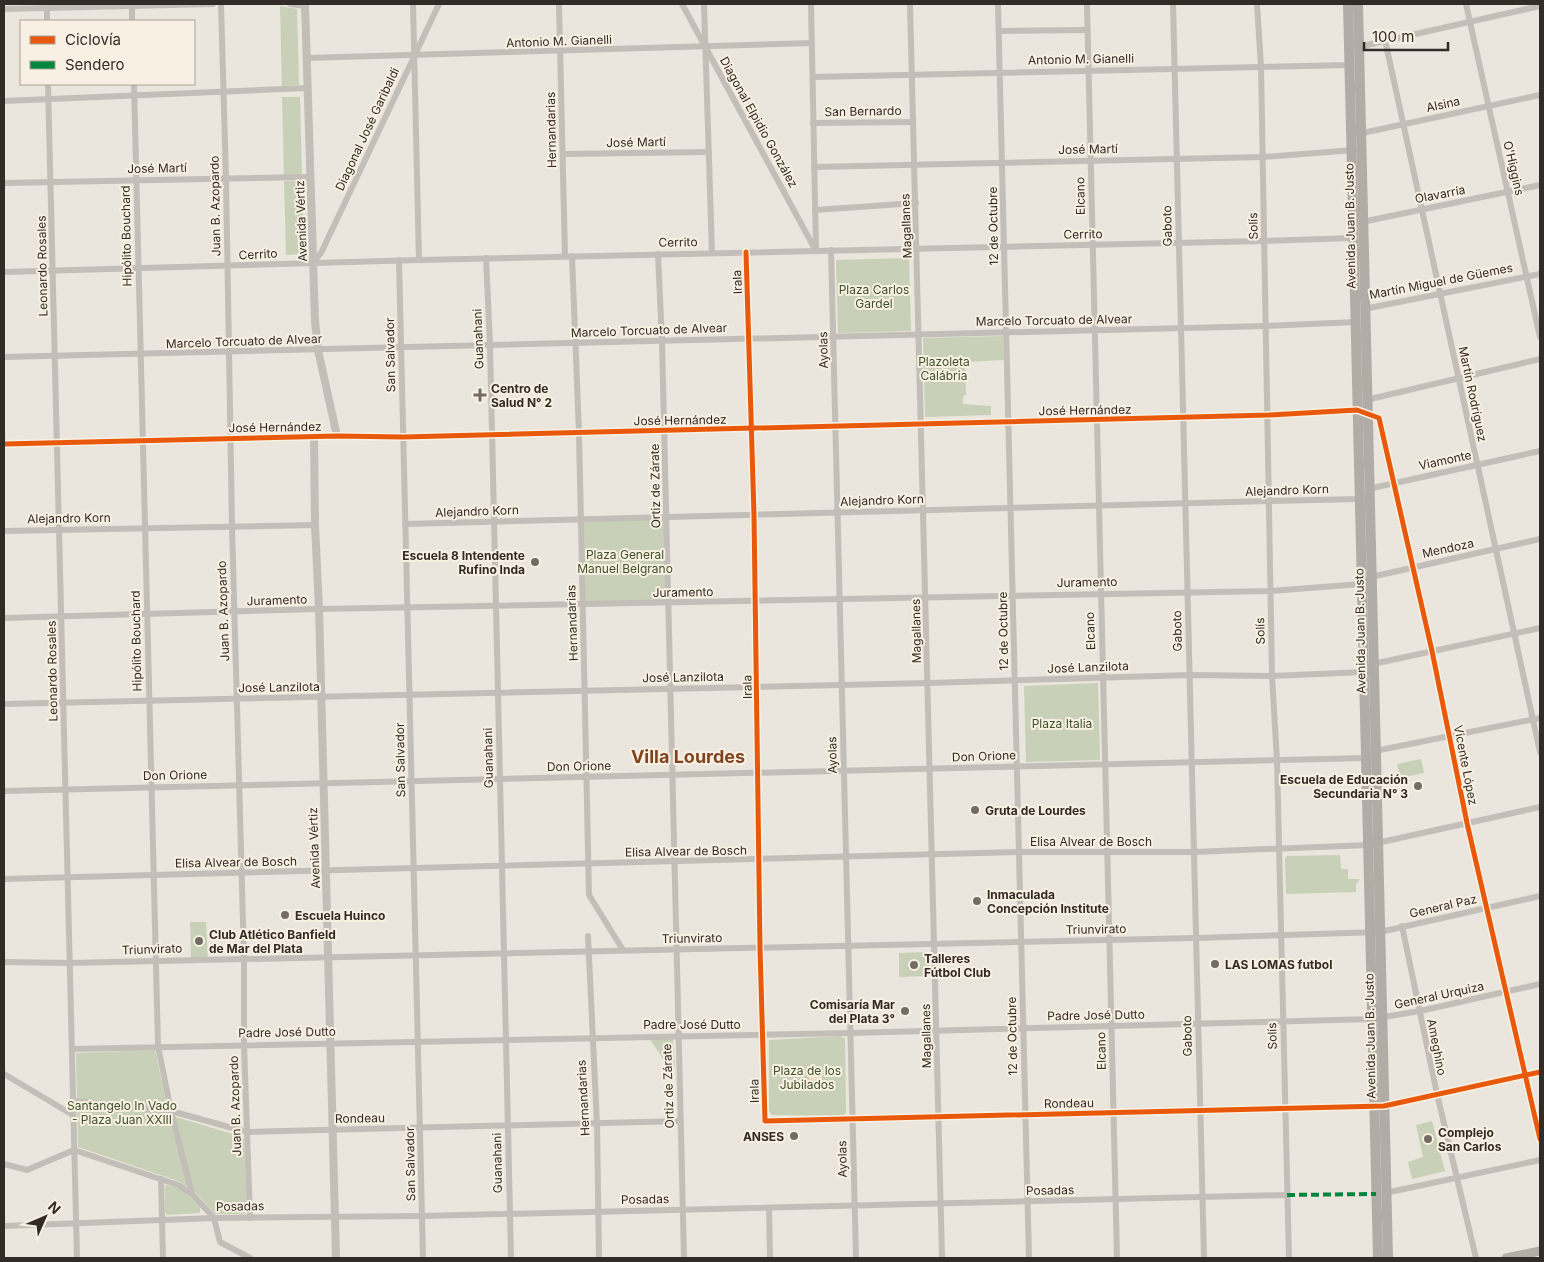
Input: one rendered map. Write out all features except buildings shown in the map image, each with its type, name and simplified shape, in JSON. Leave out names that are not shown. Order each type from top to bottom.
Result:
[{"type":"main road","name":"Avenida Juan B. Justo","points":[[1348,4],[1349,65],[1356,134]]},
{"type":"main road","name":"Avenida Juan B. Justo","points":[[1358,4],[1353,238],[1355,323],[1369,488],[1375,751],[1373,844],[1381,1194],[1378,1258]]},
{"type":"main road","name":"Avenida Juan B. Justo","points":[[1356,150],[1363,221],[1367,399],[1362,412],[1360,499],[1366,759],[1373,844]]},
{"type":"main road","name":"Avenida Juan B. Justo","points":[[1381,1194],[1388,1258]]},
{"type":"main road","points":[[1506,1258],[1540,1251]]},
{"type":"street","points":[[4,9],[47,6],[213,4]]},
{"type":"street","name":"Juan B. Azopardo","points":[[220,4],[226,179],[227,353],[236,612],[244,958],[244,1044],[250,1218]]},
{"type":"street","points":[[290,4],[305,5]]},
{"type":"street","points":[[413,4],[419,260]]},
{"type":"street","name":"Diagonal José Garibaldi","points":[[313,262],[320,253],[438,4]]},
{"type":"street","name":"Hernandarias","points":[[559,4],[569,256],[576,343],[585,691],[585,777],[590,899],[623,950]]},
{"type":"street","name":"Diagonal Elpidio González","points":[[682,4],[816,251]]},
{"type":"street","points":[[704,4],[712,253]]},
{"type":"street","points":[[811,4],[816,251]]},
{"type":"street","name":"Magallanes","points":[[910,4],[927,597],[942,1258]]},
{"type":"street","name":"12 de Octubre","points":[[998,4],[1029,1258]]},
{"type":"street","name":"Elcano","points":[[1086,4],[1117,1258]]},
{"type":"street","name":"Gaboto","points":[[1173,4],[1204,1258]]},
{"type":"street","name":"Solís","points":[[1257,4],[1263,157],[1269,415],[1272,676],[1277,761],[1289,1258]]},
{"type":"street","name":"O'Higgins","points":[[1466,4],[1540,337]]},
{"type":"street","points":[[132,5],[132,20]]},
{"type":"street","name":"Avenida Vértiz","points":[[305,5],[313,262],[318,350],[337,436]]},
{"type":"street","points":[[47,6],[47,20]]},
{"type":"street","points":[[1349,65],[1358,45],[1540,6]]},
{"type":"street","points":[[999,31],[1087,30]]},
{"type":"street","name":"Martín Rodríguez","points":[[1385,40],[1540,752]]},
{"type":"street","name":"Antonio M. Gianelli","points":[[306,58],[706,48],[812,43]]},
{"type":"street","name":"Antonio M. Gianelli","points":[[813,77],[1349,65]]},
{"type":"street","name":"Leonardo Rosales","points":[[48,85],[77,1258]]},
{"type":"street","name":"Hipólito Bouchard","points":[[134,85],[150,787],[158,1046],[171,1111],[192,1194]]},
{"type":"street","points":[[4,101],[307,88]]},
{"type":"street","name":"Alsina","points":[[1356,134],[1540,95]]},
{"type":"street","name":"San Bernardo","points":[[814,123],[914,122]]},
{"type":"street","name":"José Martí","points":[[814,167],[1263,157],[1356,150]]},
{"type":"street","name":"José Martí","points":[[564,154],[709,152]]},
{"type":"street","name":"José Martí","points":[[4,183],[311,177]]},
{"type":"street","name":"Olavarría","points":[[1363,221],[1540,185]]},
{"type":"street","points":[[815,210],[916,203]]},
{"type":"street","points":[[1353,238],[1363,221]]},
{"type":"street","name":"Cerrito","points":[[4,272],[226,267],[313,262],[1353,238]]},
{"type":"street","name":"Ayolas","points":[[831,250],[856,1258]]},
{"type":"street","name":"Irala","points":[[746,252],[754,515],[760,948],[764,1034],[765,1121]]},
{"type":"street","name":"Ortiz de Zárate","points":[[658,254],[665,430],[684,1258]]},
{"type":"street","name":"Guanahani","points":[[486,258],[490,345],[510,1258]]},
{"type":"street","name":"San Salvador","points":[[399,260],[424,1258]]},
{"type":"street","name":"Martín Miguel de Güemes","points":[[1355,323],[1365,307],[1540,274]]},
{"type":"street","name":"Marcelo Torcuato de Alvear","points":[[4,357],[227,353],[1355,323]]},
{"type":"street","points":[[1367,399],[1540,359]]},
{"type":"street","name":"José Hernández","points":[[4,444],[314,436],[403,437],[579,433],[1362,412]]},
{"type":"street","name":"Vicente López","points":[[1362,412],[1379,418],[1414,567],[1467,823],[1508,992],[1540,1139]]},
{"type":"street","name":"Avenida Vértiz","points":[[314,436],[336,1258]]},
{"type":"street","name":"Viamonte","points":[[1369,488],[1540,451]]},
{"type":"street","points":[[1360,499],[1369,488]]},
{"type":"street","name":"Alejandro Korn","points":[[405,524],[1360,499]]},
{"type":"street","name":"Alejandro Korn","points":[[4,531],[315,525]]},
{"type":"street","name":"Mendoza","points":[[1362,584],[1371,577],[1540,539]]},
{"type":"street","name":"Juramento","points":[[4,618],[319,609],[755,602],[1188,591],[1271,591],[1362,584]]},
{"type":"street","points":[[1364,672],[1373,664],[1540,628]]},
{"type":"street","name":"José Lanzilota","points":[[4,704],[929,684],[1190,675],[1272,676],[1364,672]]},
{"type":"street","points":[[1366,759],[1375,751],[1540,718]]},
{"type":"street","name":"Don Orione","points":[[4,791],[1366,759]]},
{"type":"street","name":"Elisa Alvear de Bosch","points":[[4,879],[933,856],[1019,852],[1194,852],[1373,844],[1540,806]]},
{"type":"street","name":"General Paz","points":[[1375,932],[1540,896]]},
{"type":"street","name":"Ameghino","points":[[1402,926],[1456,1180],[1476,1258]]},
{"type":"street","name":"Triunvirato","points":[[4,962],[70,963],[760,948],[1375,932]]},
{"type":"street","name":"Hernandarias","points":[[588,936],[597,1124],[599,1258]]},
{"type":"street","name":"General Urquiza","points":[[1377,1018],[1420,1011],[1540,984]]},
{"type":"street","name":"Padre José Dutto","points":[[72,1049],[678,1034],[850,1033],[1377,1018]]},
{"type":"street","name":"Rondeau","points":[[765,1121],[1379,1106],[1540,1072]]},
{"type":"street","points":[[4,1074],[73,1115]]},
{"type":"street","name":"Rondeau","points":[[73,1101],[171,1111],[247,1132],[681,1121]]},
{"type":"street","points":[[4,1164],[26,1170],[74,1150],[178,1185],[192,1194],[214,1218],[220,1242],[250,1258]]},
{"type":"street","points":[[1381,1194],[1456,1180],[1540,1160]]},
{"type":"street","points":[[161,1179],[163,1258]]},
{"type":"street","name":"Posadas","points":[[4,1226],[214,1218],[422,1216],[1287,1195]]},
{"type":"street","points":[[769,1208],[770,1258]]},
{"type":"green space","points":[[280,6],[297,9],[299,85],[282,86]]},
{"type":"green space","points":[[282,97],[300,97],[302,176],[284,176]]},
{"type":"green space","points":[[284,181],[302,181],[304,254],[286,255]]},
{"type":"green space","name":"Plaza Carlos Gardel","points":[[909,258],[911,331],[838,333],[836,260]]},
{"type":"green space","name":"Plazoleta Calábria","points":[[1003,336],[1004,360],[965,362],[966,395],[963,396],[963,404],[991,406],[991,415],[925,417],[923,338]]},
{"type":"green space","name":"Plaza General Manuel Belgrano","points":[[667,517],[669,603],[582,605],[581,520]]},
{"type":"green space","name":"Plaza Italia","points":[[1098,683],[1100,760],[1026,762],[1024,686]]},
{"type":"green space","points":[[1421,759],[1424,773],[1400,778],[1397,764]]},
{"type":"green space","points":[[1340,855],[1341,869],[1348,869],[1348,879],[1360,879],[1356,884],[1356,892],[1286,894],[1285,858],[1287,856]]},
{"type":"green space","name":"Club Atlético Banfield de Mar del Plata","points":[[190,922],[206,922],[208,959],[191,960]]},
{"type":"green space","name":"Talleres Fútbol Club","points":[[929,952],[930,976],[899,977],[899,953]]},
{"type":"green space","name":"Plaza de los Jubilados","points":[[841,1036],[845,1039],[846,1113],[842,1116],[772,1115],[769,1111],[769,1040]]},
{"type":"green space","points":[[649,1038],[673,1039],[675,1067],[669,1068]]},
{"type":"green space","name":"Santangelo In Vado - Plaza Juan XXIII","points":[[155,1050],[169,1115],[240,1136],[244,1139],[247,1210],[244,1214],[215,1214],[195,1192],[178,1181],[78,1147],[76,1053]]},
{"type":"green space","points":[[1432,1121],[1445,1171],[1412,1179],[1408,1162],[1423,1157],[1416,1125]]},
{"type":"green space","points":[[165,1185],[180,1189],[189,1196],[200,1207],[200,1213],[167,1215],[165,1212]]},
{"type":"sand","points":[[809,1071],[822,1071],[822,1080],[809,1080]]},
{"type":"marked path","points":[[1287,1195],[1376,1194]]},
{"type":"cycle path","points":[[746,252],[754,515],[760,948],[765,1121],[1384,1106],[1540,1072]]},
{"type":"cycle path","points":[[4,444],[337,436],[403,437],[1269,415],[1357,410],[1379,418],[1432,651],[1467,823],[1540,1139]]},
{"type":"place","name":"Centro de Salud N° 2","points":[[480,395]]},
{"type":"place","name":"Escuela 8 Intendente Rufino Inda","points":[[535,562]]},
{"type":"place","name":"Escuela de Educación Secundaria N° 3","points":[[1418,786]]},
{"type":"place","name":"Gruta de Lourdes","points":[[975,810]]},
{"type":"place","name":"Inmaculada Concepción Institute","points":[[977,901]]},
{"type":"place","name":"Escuela Huinco","points":[[285,915]]},
{"type":"place","name":"Club Atlético Banfield de Mar del Plata","points":[[199,941]]},
{"type":"place","name":"LAS LOMAS futbol","points":[[1215,964]]},
{"type":"place","name":"Talleres Fútbol Club","points":[[914,965]]},
{"type":"place","name":"Comisaría Mar del Plata 3°","points":[[905,1011]]},
{"type":"place","name":"ANSES","points":[[794,1136]]},
{"type":"place","name":"Complejo San Carlos","points":[[1428,1139]]},
{"type":"district","name":"Villa Lourdes","points":[[688,756]]}]
